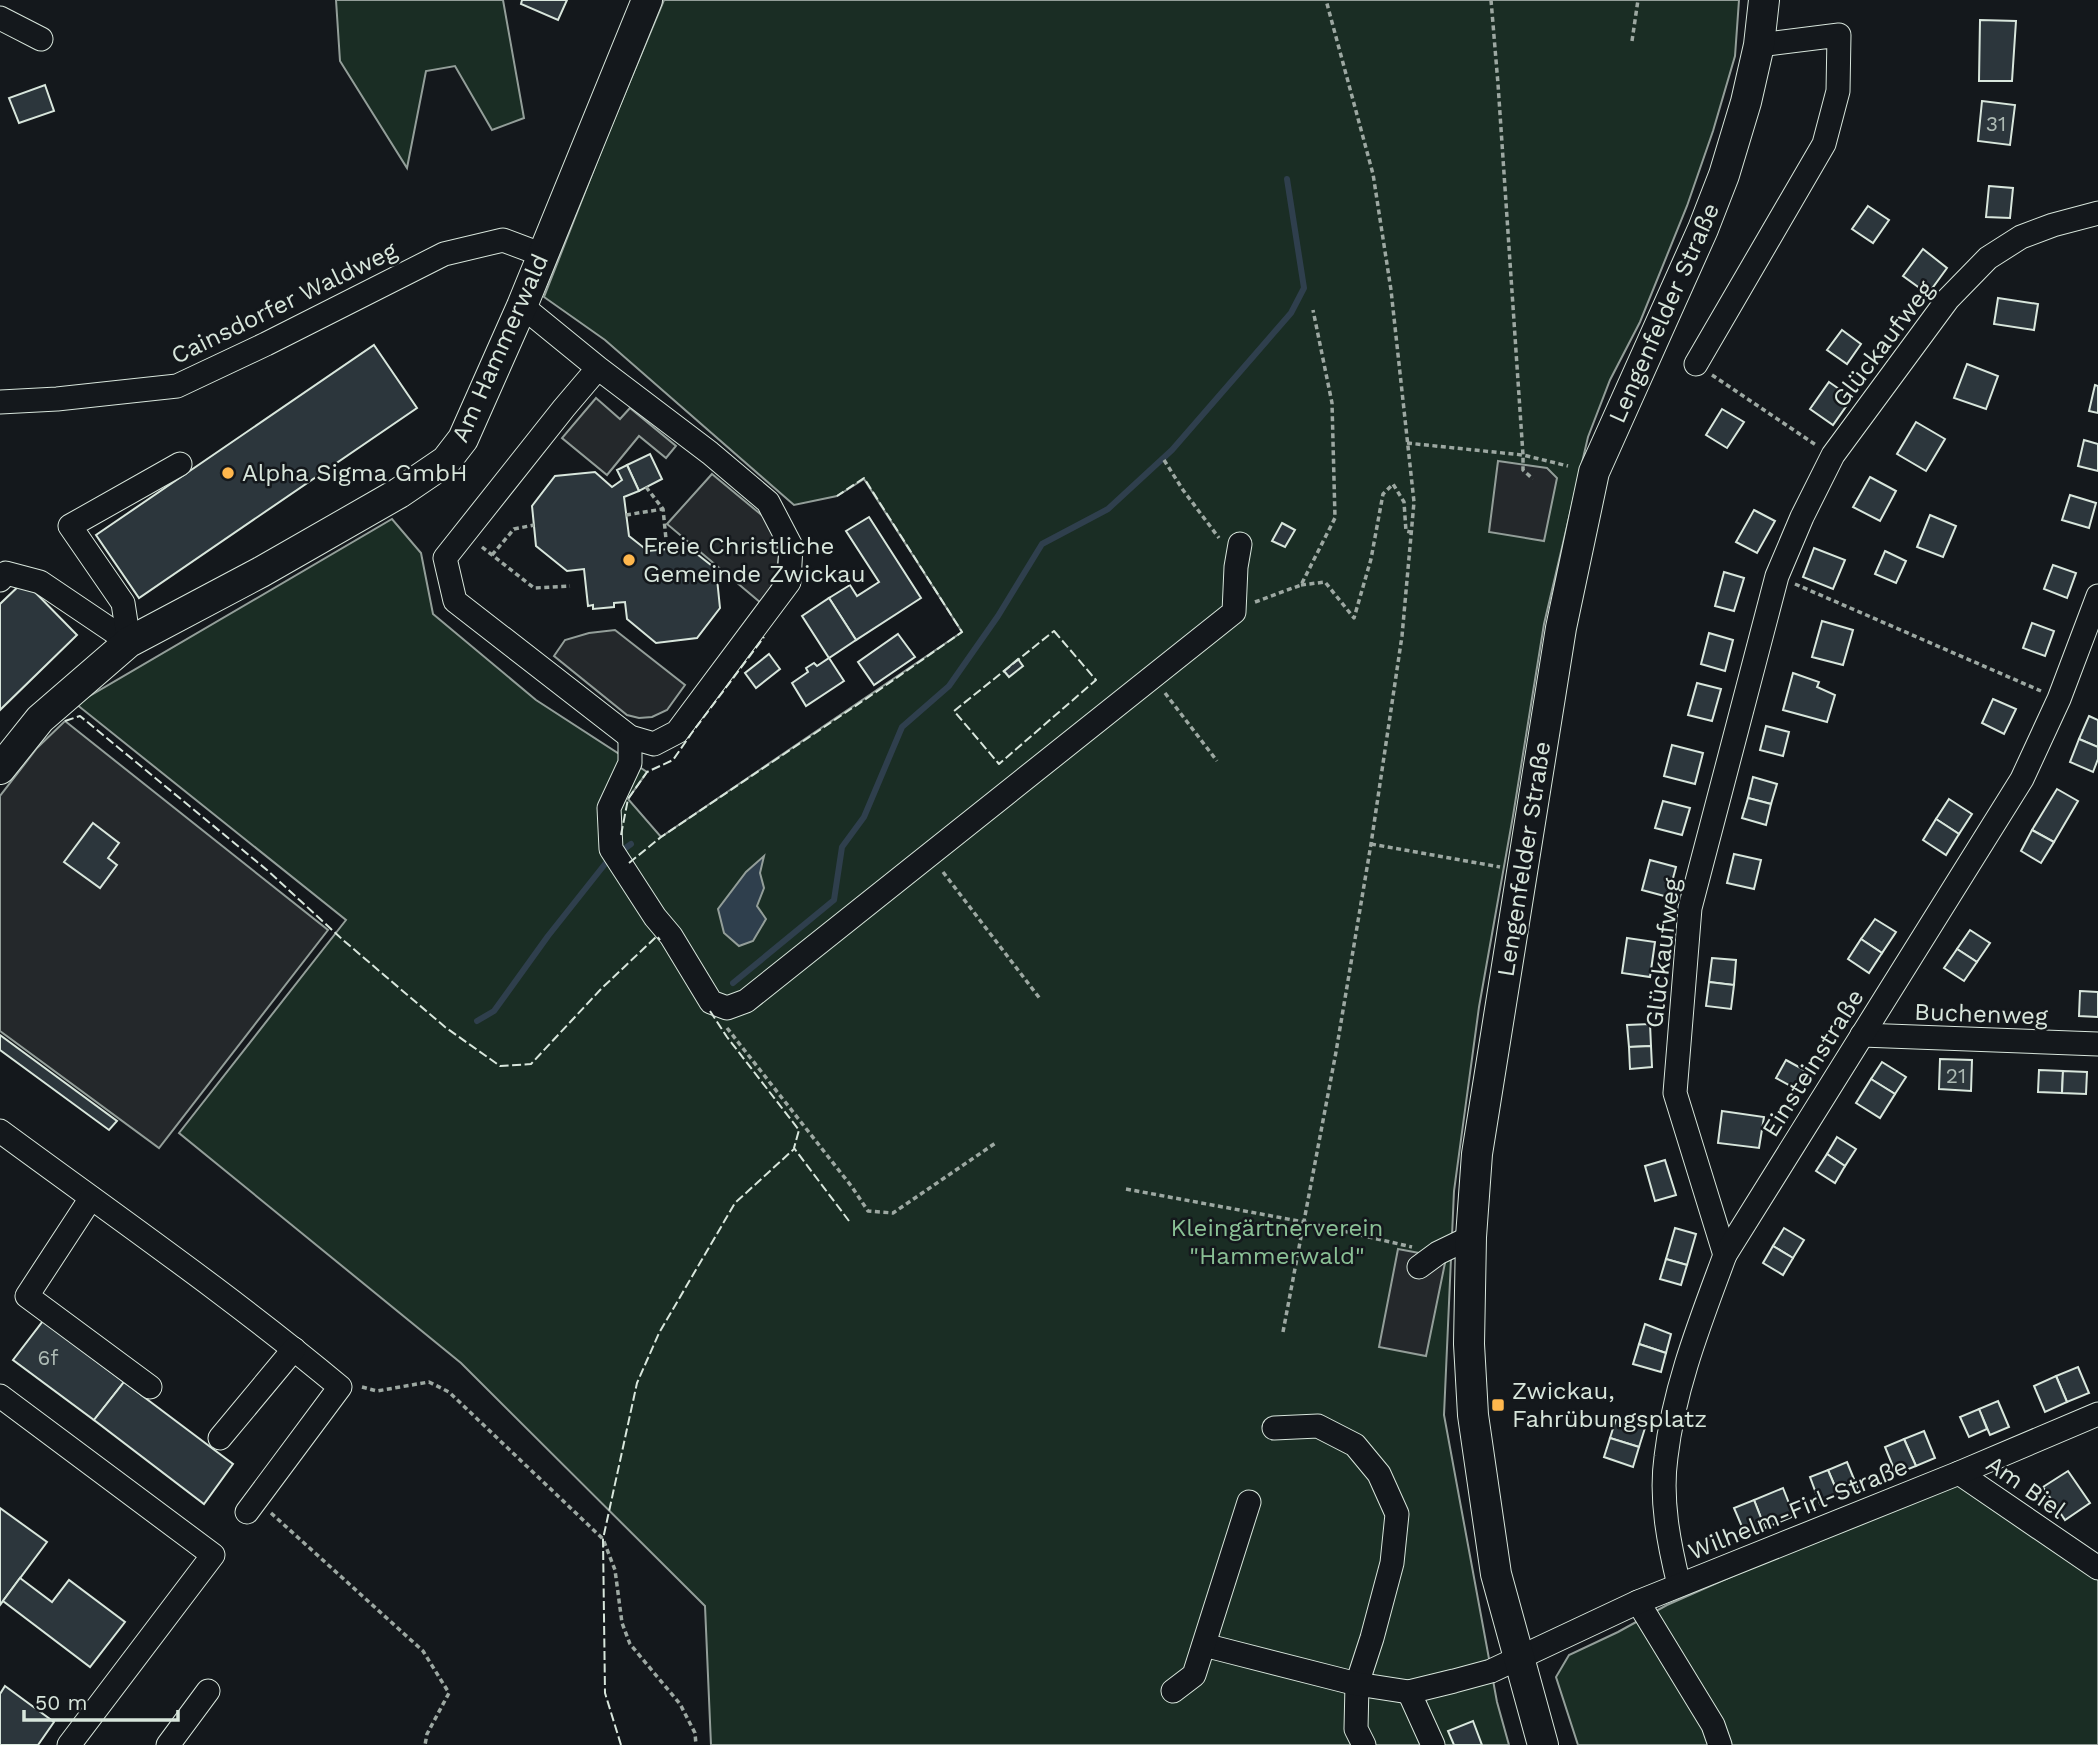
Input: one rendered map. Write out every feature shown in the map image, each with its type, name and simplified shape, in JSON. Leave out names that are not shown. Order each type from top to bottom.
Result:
[{"type":"main road","name":"Am Hammerwald","points":[[0,769],[40,719],[130,642],[261,572],[399,493],[446,461],[463,439],[522,306],[647,0]]},
{"type":"main road","name":"Lengenfelder Straße","points":[[1543,1745],[1496,1574],[1473,1415],[1469,1344],[1477,1154],[1561,628],[1594,472],[1720,186],[1746,102],[1759,45],[1764,0]]},
{"type":"street","points":[[0,18],[41,39]]},
{"type":"street","points":[[1696,364],[1824,144],[1838,91],[1839,35],[1759,45]]},
{"type":"street","name":"Glückaufweg","points":[[1725,1255],[1675,1093],[1690,908],[1777,576],[1802,517],[1833,456],[1948,299],[1988,257],[2021,237],[2098,213]]},
{"type":"street","name":"Cainsdorfer Waldweg","points":[[0,402],[57,399],[177,386],[444,254],[503,240],[543,255]]},
{"type":"street","points":[[522,306],[710,453],[768,502],[791,545],[789,582],[677,732],[654,744],[630,737],[455,601],[445,558],[598,368]]},
{"type":"street","points":[[130,642],[122,603],[70,526],[180,464]]},
{"type":"street","points":[[630,737],[630,764],[609,808],[611,849],[655,917],[671,936],[711,1002],[727,1008],[746,1001],[1234,612],[1240,544]]},
{"type":"street","points":[[0,580],[6,573],[40,582],[130,642]]},
{"type":"street","name":"Einsteinstraße","points":[[1679,1585],[1666,1519],[1665,1458],[1674,1407],[1698,1328],[1725,1255],[2022,779],[2059,699],[2098,596]]},
{"type":"street","name":"Buchenweg","points":[[1862,1035],[2098,1044]]},
{"type":"street","points":[[0,1130],[294,1349],[340,1387],[252,1506]]},
{"type":"street","points":[[92,1198],[27,1296],[150,1387]]},
{"type":"street","points":[[1419,1267],[1438,1253],[1472,1237]]},
{"type":"street","points":[[220,1438],[294,1349]]},
{"type":"street","points":[[0,1396],[214,1555],[69,1745]]},
{"type":"street","name":"Wilhelm-Firl-Straße","points":[[1409,1692],[1491,1671],[1638,1602],[2098,1414]]},
{"type":"street","points":[[1274,1429],[1318,1426],[1355,1444],[1379,1474],[1396,1514],[1392,1563],[1357,1684],[1356,1729],[1363,1745]]},
{"type":"street","name":"Am Biel","points":[[1959,1473],[2098,1568]]},
{"type":"street","points":[[1172,1691],[1194,1675],[1249,1503]]},
{"type":"street","points":[[1638,1602],[1713,1725],[1720,1745]]},
{"type":"street","points":[[1204,1644],[1357,1684],[1409,1692],[1433,1745]]},
{"type":"street","points":[[168,1745],[208,1691]]},
{"type":"path","points":[[1283,1332],[1371,844],[1402,636],[1414,502],[1391,290],[1373,174],[1325,0]]},
{"type":"path","points":[[1491,0],[1523,470],[1533,479]]},
{"type":"path","points":[[1632,41],[1637,0]]},
{"type":"path","points":[[1301,585],[1335,519],[1332,402],[1313,310]]},
{"type":"path","points":[[1696,364],[1833,456]]},
{"type":"path","points":[[1407,443],[1523,455],[1568,467]]},
{"type":"path","points":[[1164,460],[1182,491],[1216,534],[1236,568]]},
{"type":"path","points":[[1234,612],[1301,585],[1325,582],[1354,618],[1371,559],[1383,494],[1393,484],[1404,502],[1406,531],[1411,532]]},
{"type":"path","points":[[646,487],[663,509],[667,549]]},
{"type":"path","points":[[626,515],[663,509]]},
{"type":"path","points":[[492,555],[514,529],[534,525]]},
{"type":"path","points":[[463,533],[534,588],[570,586]]},
{"type":"path","points":[[1777,576],[2059,699]]},
{"type":"path","points":[[1153,678],[1217,761]]},
{"type":"path","points":[[1371,844],[1497,866],[1522,873]]},
{"type":"path","points":[[928,855],[1041,1000]]},
{"type":"path","points":[[711,1002],[730,1034],[852,1187],[868,1212],[893,1213],[997,1142]]},
{"type":"path","points":[[1126,1189],[1304,1222],[1438,1253]]},
{"type":"path","points":[[340,1387],[352,1383],[377,1391],[429,1382],[449,1392],[603,1539],[615,1570],[622,1623],[630,1644],[680,1704],[695,1733],[696,1745]]},
{"type":"path","points":[[252,1506],[423,1651],[449,1693],[427,1734],[425,1745]]},
{"type":"green space","points":[[336,0],[503,0],[524,118],[492,130],[455,66],[426,71],[407,168],[340,61]]},
{"type":"green space","name":"Kleingärtnerverein \"Hammerwald\"","points":[[664,0],[1739,0],[1735,56],[1713,131],[1687,206],[1640,322],[1610,380],[1588,437],[1544,624],[1479,1007],[1454,1191],[1444,1415],[1497,1702],[1509,1745],[711,1745],[705,1606],[461,1363],[179,1133],[346,920],[76,704],[392,519],[421,553],[433,614],[536,700],[647,772],[628,799],[661,837],[962,632],[864,479],[837,496],[794,505],[605,340],[544,297]]},
{"type":"green space","points":[[1961,1483],[2098,1577],[2098,1745],[1578,1745],[1556,1677],[1569,1655],[1667,1605],[1812,1541]]},
{"type":"shaded area","points":[[596,398],[620,419],[630,408],[676,446],[666,458],[639,436],[607,475],[562,438]]},
{"type":"shaded area","points":[[1498,461],[1547,468],[1557,478],[1544,541],[1489,532]]},
{"type":"shaded area","points":[[712,474],[764,517],[775,535],[779,555],[777,570],[770,590],[761,603],[667,524]]},
{"type":"shaded area","points":[[615,630],[685,685],[667,710],[652,717],[627,715],[554,656],[565,640],[589,633]]},
{"type":"shaded area","points":[[65,721],[328,930],[159,1148],[0,1031],[0,796],[37,748]]},
{"type":"shaded area","points":[[1398,1249],[1446,1258],[1426,1356],[1379,1347]]},
{"type":"water","points":[[764,856],[760,873],[764,888],[757,906],[766,919],[753,941],[739,946],[724,933],[718,909],[746,872]]},
{"type":"building","points":[[522,0],[567,0],[558,20],[521,4]]},
{"type":"building","points":[[1980,20],[2016,21],[2012,81],[1979,81]]},
{"type":"building","points":[[45,85],[54,111],[19,123],[9,98]]},
{"type":"building","points":[[1982,101],[2015,105],[2010,145],[1978,141]]},
{"type":"building","points":[[1989,186],[2013,188],[2010,218],[1986,217]]},
{"type":"building","points":[[1868,206],[1889,220],[1873,243],[1852,229]]},
{"type":"building","points":[[1923,249],[1947,268],[1928,294],[1903,276]]},
{"type":"building","points":[[1998,298],[2038,304],[2034,330],[1994,324]]},
{"type":"building","points":[[1842,330],[1861,344],[1847,364],[1827,350]]},
{"type":"building","points":[[374,345],[417,408],[139,598],[96,535]]},
{"type":"building","points":[[1967,364],[1998,376],[1986,409],[1954,398]]},
{"type":"building","points":[[1829,382],[1852,398],[1833,425],[1810,409]]},
{"type":"building","points":[[2095,385],[2098,386],[2098,413],[2089,411]]},
{"type":"building","points":[[1722,409],[1744,422],[1727,448],[1706,435]]},
{"type":"building","points":[[1916,422],[1945,439],[1926,471],[1897,454]]},
{"type":"building","points":[[2084,440],[2098,444],[2098,471],[2078,466]]},
{"type":"building","points":[[650,454],[662,479],[639,491],[627,465]]},
{"type":"building","name":"Freie Christliche Gemeinde Zwickau","points":[[627,465],[639,491],[624,497],[629,536],[648,551],[688,547],[716,569],[720,608],[697,638],[656,643],[627,619],[625,602],[614,603],[614,607],[593,609],[593,605],[588,606],[584,569],[567,571],[536,546],[532,506],[555,476],[595,472],[612,487],[622,480],[617,470]]},
{"type":"building","points":[[1870,477],[1896,491],[1880,521],[1853,507]]},
{"type":"building","points":[[2070,495],[2096,503],[2089,528],[2062,520]]},
{"type":"building","points":[[1754,510],[1775,521],[1757,553],[1736,542]]},
{"type":"building","points":[[1930,515],[1956,526],[1943,557],[1917,547]]},
{"type":"building","points":[[869,517],[921,598],[856,640],[829,598],[850,585],[857,596],[879,582],[846,531]]},
{"type":"building","points":[[1282,523],[1295,530],[1285,547],[1272,541]]},
{"type":"building","points":[[1814,548],[1845,560],[1833,589],[1803,577]]},
{"type":"building","points":[[1885,551],[1906,561],[1896,583],[1875,574]]},
{"type":"building","points":[[2053,565],[2076,573],[2067,598],[2044,589]]},
{"type":"building","points":[[1724,572],[1744,578],[1734,611],[1715,606]]},
{"type":"building","points":[[24,581],[77,635],[0,710],[0,604]]},
{"type":"building","points":[[829,598],[856,640],[829,658],[802,616]]},
{"type":"building","points":[[1822,621],[1853,630],[1843,665],[1812,657]]},
{"type":"building","points":[[2032,623],[2054,631],[2045,656],[2023,648]]},
{"type":"building","points":[[1709,633],[1733,640],[1725,671],[1701,664]]},
{"type":"building","points":[[898,634],[915,657],[874,685],[858,662]]},
{"type":"building","points":[[769,654],[780,669],[756,688],[745,673]]},
{"type":"building","points":[[829,658],[844,681],[806,706],[792,683],[808,672],[806,668],[814,663],[817,666]]},
{"type":"building","points":[[1018,659],[1023,666],[1009,677],[1004,671]]},
{"type":"building","points":[[1793,673],[1819,682],[1817,687],[1835,695],[1827,722],[1783,710]]},
{"type":"building","points":[[1697,683],[1721,689],[1712,721],[1688,715]]},
{"type":"building","points":[[1993,699],[2016,709],[2004,734],[1982,723]]},
{"type":"building","points":[[2089,716],[2098,720],[2098,747],[2079,739]]},
{"type":"building","points":[[1766,726],[1789,732],[1783,756],[1760,750]]},
{"type":"building","points":[[2079,739],[2098,747],[2098,759],[2093,772],[2070,762]]},
{"type":"building","points":[[1672,745],[1703,753],[1695,784],[1664,776]]},
{"type":"building","points":[[1753,777],[1777,784],[1771,804],[1748,798]]},
{"type":"building","points":[[2057,789],[2078,801],[2054,842],[2032,830]]},
{"type":"building","points":[[1748,798],[1771,804],[1766,825],[1742,818]]},
{"type":"building","points":[[1949,799],[1972,814],[1959,834],[1936,819]]},
{"type":"building","points":[[1663,801],[1690,808],[1682,835],[1655,828]]},
{"type":"building","points":[[1936,819],[1959,834],[1946,855],[1923,840]]},
{"type":"building","points":[[93,823],[119,843],[108,858],[117,865],[100,888],[64,862]]},
{"type":"building","points":[[2032,830],[2054,842],[2041,863],[2021,851]]},
{"type":"building","points":[[1734,854],[1761,860],[1754,889],[1727,883]]},
{"type":"building","points":[[1650,860],[1676,867],[1668,897],[1642,890]]},
{"type":"building","points":[[1875,919],[1896,932],[1882,953],[1861,939]]},
{"type":"building","points":[[1970,930],[1990,943],[1977,962],[1957,949]]},
{"type":"building","points":[[1627,938],[1655,942],[1650,977],[1622,973]]},
{"type":"building","points":[[1861,939],[1882,953],[1869,973],[1848,959]]},
{"type":"building","points":[[1957,949],[1977,962],[1964,981],[1944,968]]},
{"type":"building","points":[[1712,958],[1736,960],[1734,985],[1709,982]]},
{"type":"building","points":[[1709,982],[1734,985],[1731,1009],[1706,1006]]},
{"type":"building","points":[[2080,991],[2098,992],[2098,1017],[2079,1016]]},
{"type":"building","points":[[1650,1024],[1651,1046],[1629,1047],[1627,1025]]},
{"type":"building","points":[[0,1035],[117,1121],[109,1130],[0,1050]]},
{"type":"building","points":[[1651,1046],[1652,1067],[1630,1069],[1629,1047]]},
{"type":"building","points":[[1940,1059],[1972,1060],[1971,1091],[1939,1089]]},
{"type":"building","points":[[1786,1060],[1806,1071],[1796,1089],[1776,1078]]},
{"type":"building","points":[[1882,1062],[1906,1077],[1895,1094],[1871,1079]]},
{"type":"building","points":[[2039,1070],[2063,1071],[2062,1093],[2038,1092]]},
{"type":"building","points":[[2063,1071],[2087,1072],[2086,1094],[2062,1093]]},
{"type":"building","points":[[1871,1079],[1895,1094],[1880,1118],[1856,1103]]},
{"type":"building","points":[[1722,1111],[1764,1117],[1759,1148],[1718,1143]]},
{"type":"building","points":[[1837,1137],[1856,1149],[1845,1166],[1827,1154]]},
{"type":"building","points":[[1827,1154],[1845,1166],[1835,1183],[1816,1171]]},
{"type":"building","points":[[1665,1160],[1676,1195],[1655,1201],[1645,1166]]},
{"type":"building","points":[[1675,1228],[1696,1234],[1687,1265],[1666,1259]]},
{"type":"building","points":[[1784,1228],[1804,1240],[1793,1258],[1773,1246]]},
{"type":"building","points":[[1773,1246],[1793,1258],[1783,1275],[1763,1263]]},
{"type":"building","points":[[1666,1259],[1687,1265],[1681,1285],[1660,1279]]},
{"type":"building","points":[[43,1321],[124,1382],[94,1420],[13,1360]]},
{"type":"building","points":[[1645,1324],[1671,1334],[1666,1353],[1639,1344]]},
{"type":"building","points":[[1639,1344],[1666,1353],[1661,1372],[1633,1364]]},
{"type":"building","points":[[2078,1367],[2089,1393],[2067,1402],[2056,1376]]},
{"type":"building","points":[[2056,1376],[2067,1402],[2045,1412],[2034,1386]]},
{"type":"building","points":[[124,1382],[233,1464],[204,1504],[94,1420]]},
{"type":"building","points":[[1998,1401],[2009,1427],[1990,1435],[1979,1409]]},
{"type":"building","points":[[1979,1409],[1987,1429],[1969,1437],[1960,1417]]},
{"type":"building","points":[[1616,1419],[1645,1428],[1639,1447],[1610,1438]]},
{"type":"building","points":[[1924,1431],[1935,1458],[1916,1466],[1904,1439]]},
{"type":"building","points":[[1610,1438],[1639,1447],[1633,1467],[1604,1457]]},
{"type":"building","points":[[1904,1439],[1916,1466],[1896,1474],[1885,1447]]},
{"type":"building","points":[[1847,1462],[1858,1489],[1839,1496],[1828,1470]]},
{"type":"building","points":[[1828,1470],[1839,1496],[1820,1504],[1810,1477]]},
{"type":"building","points":[[2068,1471],[2090,1503],[2065,1520],[2043,1487]]},
{"type":"building","points":[[1783,1488],[1794,1516],[1765,1528],[1754,1500]]},
{"type":"building","points":[[1754,1500],[1765,1528],[1746,1536],[1734,1508]]},
{"type":"building","points":[[0,1508],[47,1542],[0,1605]]},
{"type":"building","points":[[20,1578],[52,1602],[69,1580],[125,1622],[90,1667],[3,1601]]},
{"type":"building","points":[[5,1686],[54,1722],[38,1745],[0,1745],[0,1694]]},
{"type":"building","points":[[1473,1721],[1482,1745],[1454,1745],[1448,1731]]},
{"type":"waterway","points":[[733,983],[834,900],[842,847],[864,817],[902,727],[949,686],[998,616],[1042,544],[1108,509],[1172,450],[1291,313],[1304,288],[1287,179]]},
{"type":"waterway","points":[[620,852],[631,844]]},
{"type":"waterway","points":[[477,1021],[494,1011],[548,936],[609,859]]},
{"type":"fence","points":[[629,863],[661,837],[962,632],[864,478],[837,496]]},
{"type":"fence","points":[[1054,631],[1096,680],[999,764],[954,711],[1054,631]]},
{"type":"fence","points":[[621,835],[628,799],[647,772],[673,760],[764,637]]},
{"type":"fence","points":[[65,721],[80,716],[267,870],[343,940],[445,1027],[500,1066],[531,1064],[602,988],[657,936],[660,940]]},
{"type":"fence","points":[[710,1011],[799,1130],[794,1148],[849,1221]]},
{"type":"fence","points":[[621,1745],[605,1693],[603,1539],[637,1383],[659,1333],[735,1203],[794,1149]]},
{"type":"place","name":"Alpha Sigma GmbH","points":[[228,473]]},
{"type":"place","name":"Freie Christliche Gemeinde Zwickau","points":[[629,560]]},
{"type":"place","name":"Zwickau, Fahrübungsplatz","points":[[1498,1405]]}]
